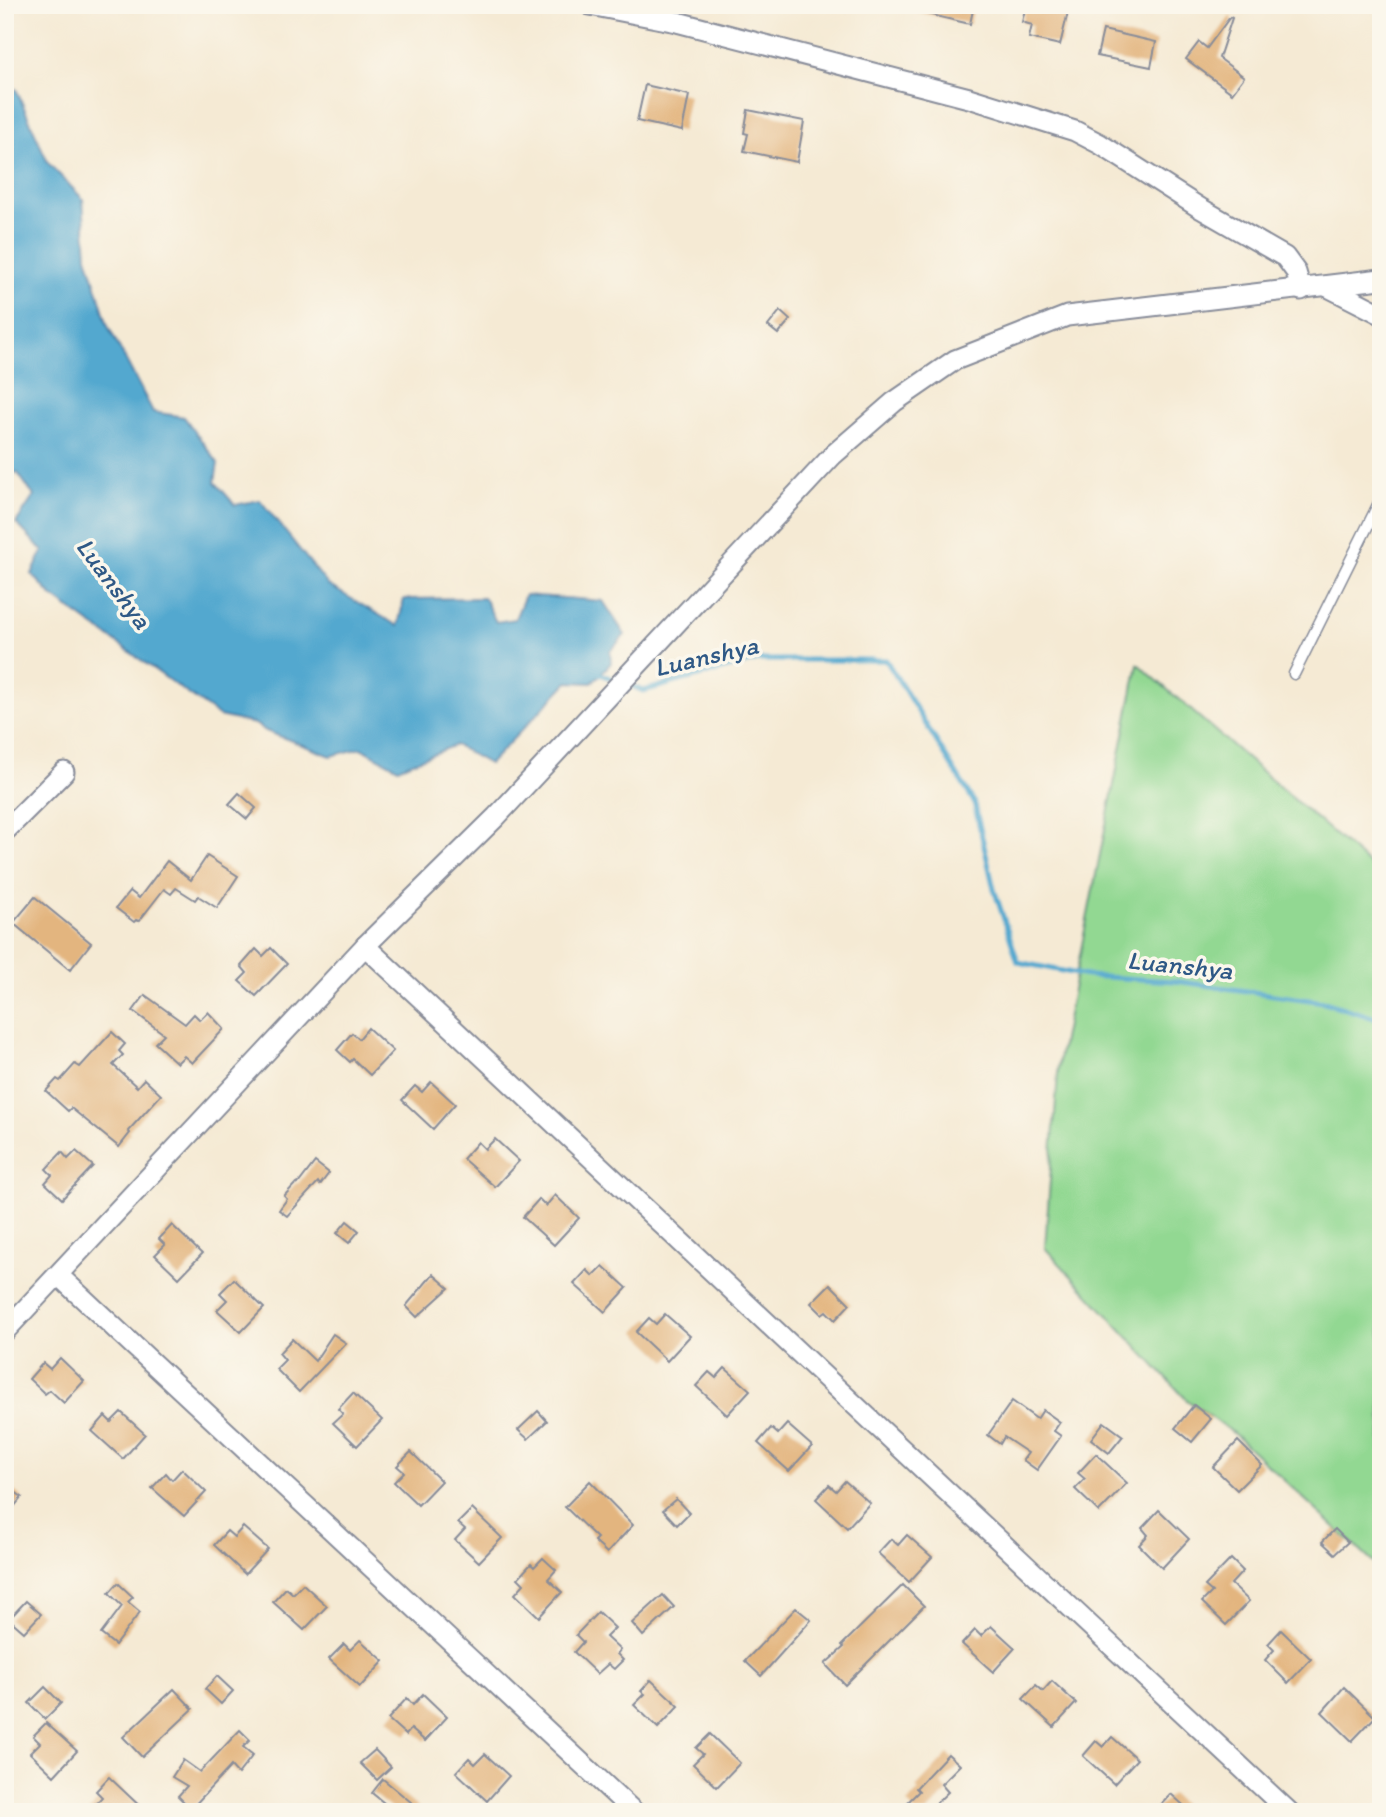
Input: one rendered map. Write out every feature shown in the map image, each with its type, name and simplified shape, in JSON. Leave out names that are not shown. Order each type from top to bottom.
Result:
[{"type":"street","points":[[590,5],[690,26],[969,98],[1075,131],[1285,257],[1296,272],[1301,289]]},
{"type":"street","points":[[5,1331],[365,946],[496,817],[833,455],[894,402],[955,360],[1068,316],[1381,279]]},
{"type":"street","points":[[1328,287],[1381,314]]},
{"type":"street","points":[[5,831],[64,772]]},
{"type":"street","points":[[365,946],[1289,1812]]},
{"type":"street","points":[[58,1275],[634,1812]]},
{"type":"lane","points":[[1294,674],[1381,499]]},
{"type":"green space","points":[[1138,664],[1381,875],[1381,1570],[1232,1432],[1187,1400],[1045,1248],[1059,1060]]},
{"type":"water","points":[[5,89],[16,89],[48,163],[83,199],[87,256],[108,326],[153,412],[184,417],[218,463],[215,482],[235,505],[260,500],[328,585],[398,626],[404,599],[484,598],[496,622],[515,619],[525,595],[603,601],[625,635],[610,651],[611,663],[592,683],[568,682],[489,764],[455,745],[398,768],[361,748],[331,756],[266,731],[255,724],[219,716],[52,596],[32,574],[43,551],[16,523],[34,496],[17,472],[5,479]]},
{"type":"building","points":[[915,5],[974,5],[970,24],[914,11]]},
{"type":"building","points":[[1026,5],[1068,12],[1060,45],[1029,38],[1032,25],[1022,22]]},
{"type":"building","points":[[1230,17],[1232,18],[1219,58],[1244,77],[1232,93],[1186,59],[1199,42],[1207,48]]},
{"type":"building","points":[[1103,30],[1156,42],[1151,67],[1097,56]]},
{"type":"building","points":[[645,85],[689,95],[682,131],[637,121]]},
{"type":"building","points":[[748,110],[804,121],[797,162],[744,151],[748,134],[744,133]]},
{"type":"building","points":[[780,311],[790,320],[778,334],[768,326]]},
{"type":"building","points":[[239,793],[256,808],[247,819],[229,804]]},
{"type":"building","points":[[207,856],[238,876],[217,908],[198,896],[195,900],[176,888],[171,894],[164,889],[139,921],[134,922],[116,908],[130,891],[139,898],[167,861],[191,880]]},
{"type":"building","points":[[35,897],[91,943],[70,970],[13,923]]},
{"type":"building","points":[[271,948],[287,964],[256,996],[239,981],[247,973],[241,966],[256,949],[263,956]]},
{"type":"building","points":[[145,995],[185,1024],[194,1014],[200,1020],[208,1012],[224,1029],[192,1063],[184,1056],[177,1063],[155,1043],[164,1034],[133,1011]]},
{"type":"building","points":[[368,1028],[393,1051],[370,1075],[353,1059],[350,1062],[337,1050],[352,1033],[359,1039]]},
{"type":"building","points":[[112,1032],[125,1044],[119,1051],[123,1055],[113,1065],[137,1087],[144,1079],[161,1095],[128,1131],[130,1133],[119,1147],[71,1108],[68,1111],[46,1091],[57,1079],[60,1081],[75,1064],[80,1067]]},
{"type":"building","points":[[431,1082],[455,1104],[433,1129],[402,1100],[415,1086],[422,1092]]},
{"type":"building","points":[[495,1139],[519,1161],[495,1187],[463,1159],[478,1142],[485,1149]]},
{"type":"building","points":[[76,1151],[93,1166],[62,1199],[45,1183],[52,1175],[46,1169],[62,1152],[68,1159]]},
{"type":"building","points":[[315,1162],[329,1173],[287,1216],[279,1210],[287,1199],[284,1196],[298,1184]]},
{"type":"building","points":[[555,1195],[579,1218],[554,1245],[523,1217],[539,1199],[546,1206]]},
{"type":"building","points":[[347,1221],[359,1231],[349,1243],[337,1233]]},
{"type":"building","points":[[172,1225],[202,1254],[179,1278],[155,1255],[165,1245],[159,1239]]},
{"type":"building","points":[[603,1266],[627,1288],[605,1312],[574,1284],[587,1270],[593,1276]]},
{"type":"building","points":[[433,1274],[449,1288],[417,1317],[406,1306]]},
{"type":"building","points":[[234,1279],[264,1308],[241,1332],[217,1310],[227,1300],[220,1293]]},
{"type":"building","points":[[830,1284],[850,1304],[835,1320],[826,1311],[822,1314],[811,1303]]},
{"type":"building","points":[[665,1314],[690,1336],[667,1361],[636,1332],[649,1318],[656,1324]]},
{"type":"building","points":[[333,1334],[346,1343],[299,1392],[276,1369],[285,1360],[279,1353],[292,1339],[315,1361]]},
{"type":"building","points":[[60,1358],[84,1381],[64,1403],[50,1390],[45,1394],[29,1379],[43,1363],[50,1369]]},
{"type":"building","points":[[725,1368],[750,1390],[727,1415],[696,1386],[709,1372],[716,1378]]},
{"type":"building","points":[[353,1393],[382,1420],[357,1446],[333,1423],[343,1414],[338,1409]]},
{"type":"building","points":[[1012,1401],[1037,1419],[1043,1410],[1060,1422],[1054,1431],[1061,1436],[1037,1470],[1023,1460],[1028,1453],[1004,1437],[1000,1444],[988,1435]]},
{"type":"building","points":[[1194,1405],[1211,1419],[1192,1442],[1175,1428]]},
{"type":"building","points":[[538,1411],[547,1421],[528,1439],[518,1430]]},
{"type":"building","points":[[121,1412],[145,1434],[123,1459],[92,1431],[105,1416],[111,1422]]},
{"type":"building","points":[[1104,1422],[1123,1436],[1109,1453],[1091,1439]]},
{"type":"building","points":[[787,1424],[812,1446],[789,1471],[758,1443],[771,1428],[778,1434]]},
{"type":"building","points":[[1238,1441],[1262,1465],[1237,1490],[1213,1467]]},
{"type":"building","points":[[411,1452],[441,1481],[418,1505],[394,1482],[404,1472],[397,1466]]},
{"type":"building","points":[[1096,1454],[1127,1483],[1099,1512],[1075,1489],[1085,1479],[1078,1473]]},
{"type":"building","points":[[182,1469],[206,1492],[184,1516],[152,1488],[166,1473],[172,1480]]},
{"type":"building","points":[[590,1481],[633,1525],[607,1553],[594,1541],[597,1538],[565,1507]]},
{"type":"building","points":[[845,1481],[870,1503],[847,1528],[816,1499],[829,1485],[836,1491]]},
{"type":"building","points":[[5,1485],[22,1497],[5,1518]]},
{"type":"building","points":[[676,1499],[689,1513],[677,1525],[663,1510]]},
{"type":"building","points":[[472,1509],[502,1538],[479,1562],[455,1540],[465,1529],[458,1523]]},
{"type":"building","points":[[1159,1510],[1189,1539],[1162,1568],[1139,1545],[1148,1535],[1142,1528]]},
{"type":"building","points":[[243,1527],[268,1549],[245,1574],[214,1545],[227,1531],[234,1537]]},
{"type":"building","points":[[1335,1529],[1348,1542],[1335,1554],[1322,1542]]},
{"type":"building","points":[[907,1535],[932,1557],[909,1582],[878,1553],[891,1539],[898,1545]]},
{"type":"building","points":[[543,1558],[556,1570],[548,1579],[562,1592],[539,1617],[515,1594],[524,1584],[518,1578],[531,1564],[534,1567]]},
{"type":"building","points":[[1231,1559],[1243,1571],[1231,1584],[1249,1601],[1226,1625],[1202,1602],[1212,1592],[1205,1586]]},
{"type":"building","points":[[118,1583],[133,1597],[128,1602],[140,1612],[115,1645],[101,1634],[122,1606],[109,1593]]},
{"type":"building","points":[[303,1584],[327,1606],[304,1630],[273,1602],[286,1588],[293,1594]]},
{"type":"building","points":[[903,1585],[924,1606],[845,1685],[825,1664]]},
{"type":"building","points":[[663,1595],[674,1607],[643,1636],[632,1623]]},
{"type":"building","points":[[26,1601],[41,1614],[24,1632],[9,1619]]},
{"type":"building","points":[[796,1608],[811,1620],[761,1676],[745,1661]]},
{"type":"building","points":[[598,1612],[615,1628],[606,1637],[620,1650],[617,1654],[623,1660],[614,1669],[608,1664],[597,1674],[574,1652],[583,1642],[576,1635]]},
{"type":"building","points":[[991,1626],[1015,1648],[993,1672],[962,1644],[975,1630],[981,1636]]},
{"type":"building","points":[[1281,1630],[1311,1659],[1288,1683],[1265,1660],[1274,1650],[1268,1644]]},
{"type":"building","points":[[360,1640],[384,1661],[360,1687],[329,1659],[344,1644],[350,1650]]},
{"type":"building","points":[[217,1676],[233,1691],[221,1704],[205,1689]]},
{"type":"building","points":[[651,1680],[679,1706],[658,1728],[634,1705],[645,1694],[641,1691]]},
{"type":"building","points":[[1052,1681],[1076,1703],[1054,1727],[1023,1699],[1036,1685],[1043,1691]]},
{"type":"building","points":[[45,1687],[61,1703],[45,1719],[29,1703]]},
{"type":"building","points":[[1344,1687],[1375,1717],[1352,1741],[1322,1712]]},
{"type":"building","points":[[174,1689],[193,1709],[142,1757],[123,1737]]},
{"type":"building","points":[[423,1694],[447,1717],[425,1741],[411,1729],[406,1735],[388,1719],[407,1698],[413,1705]]},
{"type":"building","points":[[46,1723],[77,1751],[54,1776],[30,1753],[40,1743],[33,1736]]},
{"type":"building","points":[[240,1730],[250,1740],[243,1747],[253,1755],[238,1774],[231,1766],[191,1809],[178,1796],[187,1786],[172,1777],[183,1760],[200,1772]]},
{"type":"building","points":[[710,1734],[740,1763],[717,1787],[693,1764],[703,1754],[696,1748]]},
{"type":"building","points":[[1112,1737],[1137,1759],[1114,1784],[1083,1756],[1096,1741],[1103,1747]]},
{"type":"building","points":[[375,1750],[391,1767],[377,1780],[360,1763]]},
{"type":"building","points":[[485,1754],[509,1776],[487,1801],[456,1772],[469,1758],[475,1764]]},
{"type":"building","points":[[948,1754],[960,1765],[941,1784],[948,1792],[927,1812],[915,1812],[907,1803],[919,1791],[916,1788]]},
{"type":"building","points":[[109,1777],[146,1812],[88,1812],[102,1797],[96,1791]]},
{"type":"building","points":[[383,1779],[423,1812],[395,1812],[372,1793]]},
{"type":"building","points":[[1171,1794],[1191,1812],[1154,1812]]},
{"type":"waterway","name":"Luanshya","points":[[627,684],[643,691],[758,660],[886,660],[974,802],[994,889],[1018,962],[1087,976],[1175,981],[1324,1002],[1381,1020]]},
{"type":"waterway","name":"Luanshya","points":[[594,671],[617,681]]}]
